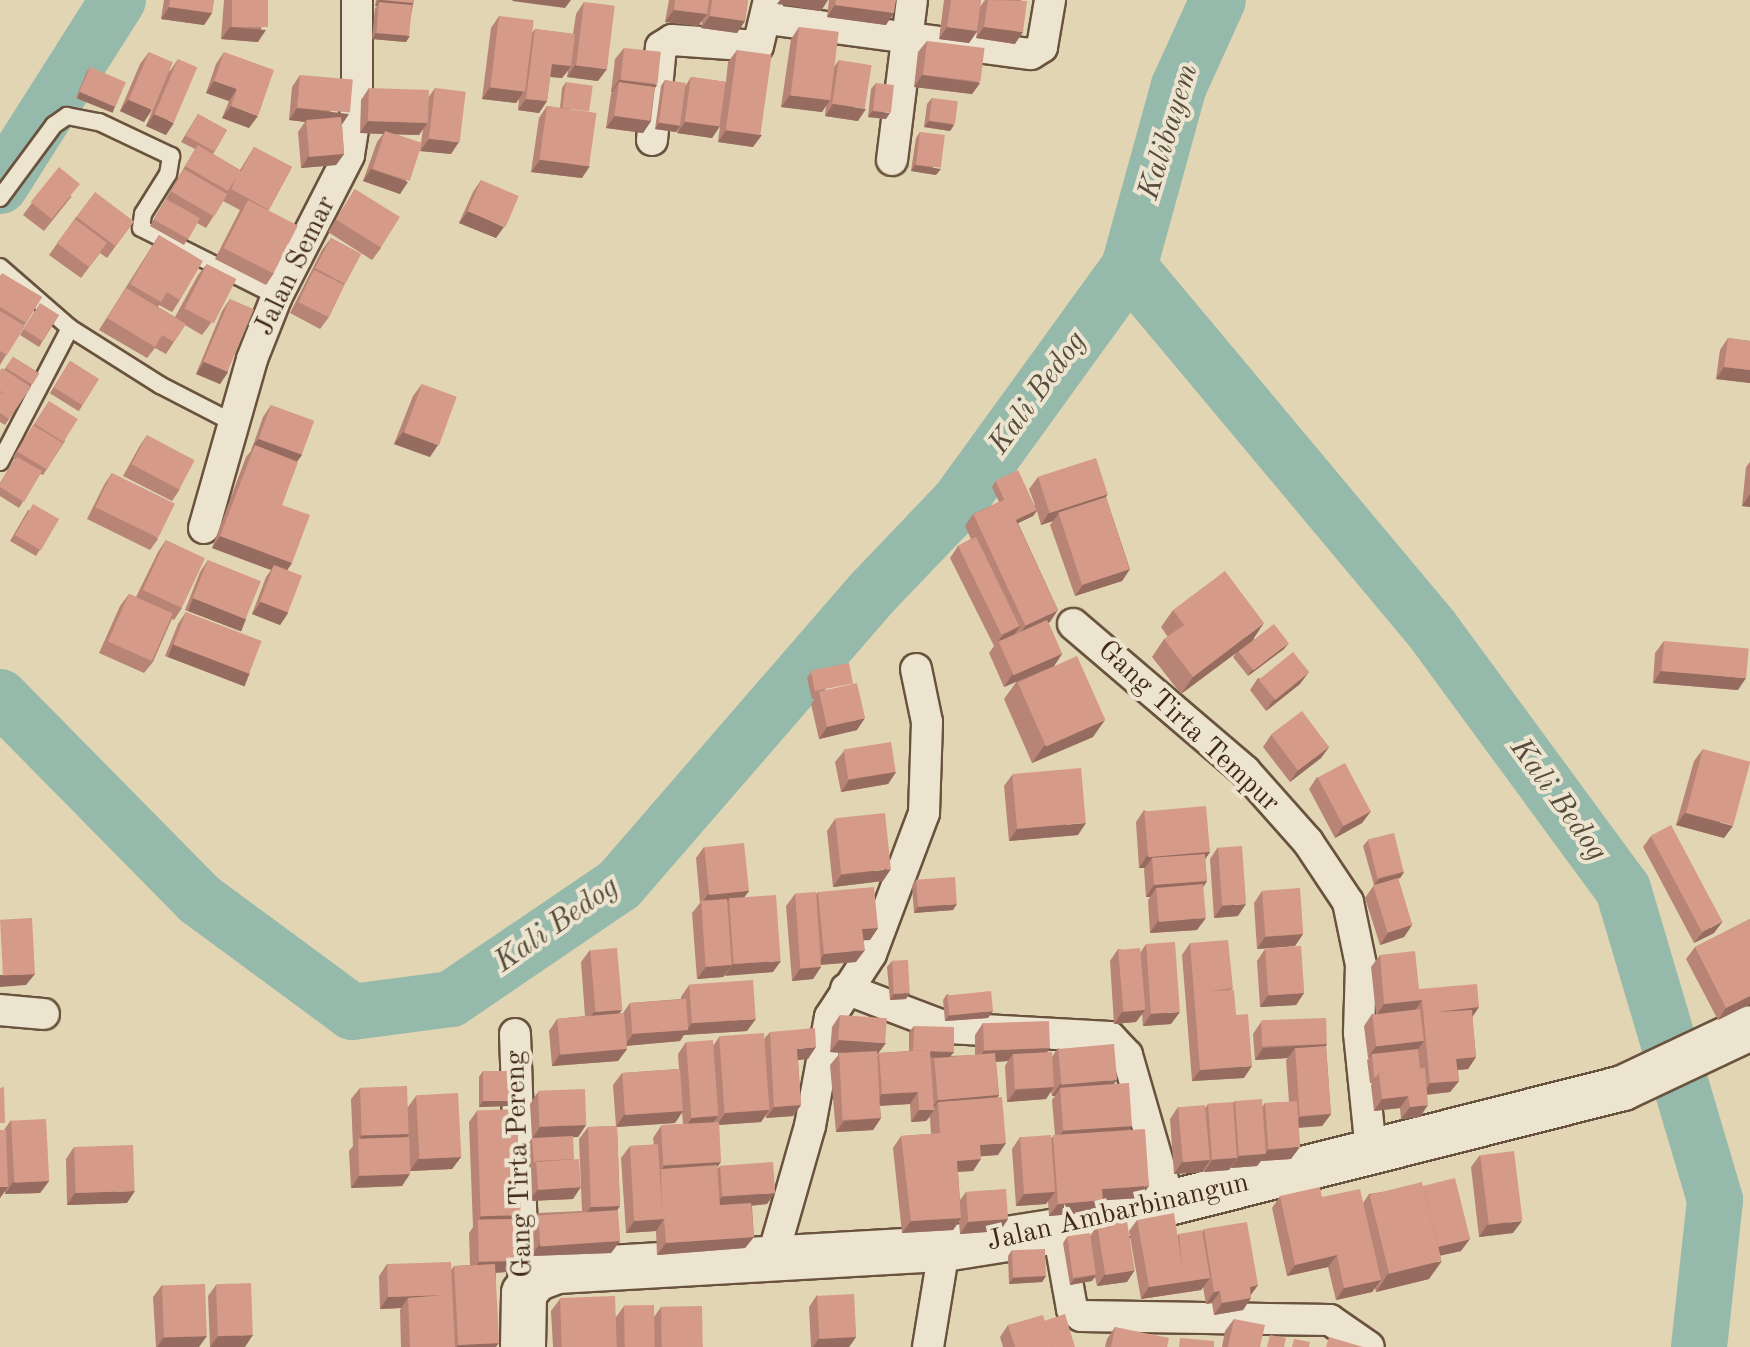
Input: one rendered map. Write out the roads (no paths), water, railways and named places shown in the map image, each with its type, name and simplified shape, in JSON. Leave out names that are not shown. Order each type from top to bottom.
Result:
[{"type":"main road","name":"Jalan Ambarbinangun","points":[[524,1293],[536,1279],[557,1271],[771,1262],[944,1249],[1058,1231],[1623,1088],[1739,1035]]},
{"type":"main road","points":[[523,1347],[524,1293]]},
{"type":"street","name":"Jalan Semar","points":[[204,528],[232,422],[277,296],[349,155],[357,104],[357,0]]},
{"type":"street","points":[[892,160],[912,0]]},
{"type":"street","points":[[652,140],[665,42],[758,46],[768,9],[907,41],[1031,54],[1042,47],[1050,0]]},
{"type":"street","name":"Gang Tirta Tempur","points":[[1073,624],[1245,771],[1336,880],[1359,941],[1359,1033],[1371,1152]]},
{"type":"street","points":[[771,1262],[810,1126],[825,1034],[846,989],[871,954],[924,813],[927,722],[916,669]]},
{"type":"street","points":[[846,989],[948,1028],[1110,1037],[1132,1070],[1170,1204]]},
{"type":"street","points":[[0,1010],[44,1014]]},
{"type":"street","name":"Gang Tirta Pereng","points":[[515,1034],[524,1293]]},
{"type":"street","points":[[1058,1231],[1072,1309],[1081,1316],[1330,1320],[1369,1347]]},
{"type":"street","points":[[928,1347],[944,1249]]},
{"type":"lane","points":[[0,198],[54,125],[67,116],[99,122],[171,156],[168,174],[143,214],[141,228],[277,296]]},
{"type":"lane","points":[[0,267],[70,328],[160,385],[232,422]]},
{"type":"lane","points":[[0,462],[70,328]]},
{"type":"waterway","name":"Kali Bedog","points":[[0,186],[118,0]]},
{"type":"waterway","name":"Kalibayem","points":[[1129,267],[1179,86],[1218,0]]},
{"type":"waterway","name":"Kali Bedog","points":[[0,697],[199,899],[352,1012],[451,999],[619,885],[872,593],[959,502],[1129,267],[1431,628],[1623,889],[1715,1200],[1699,1347]]}]
